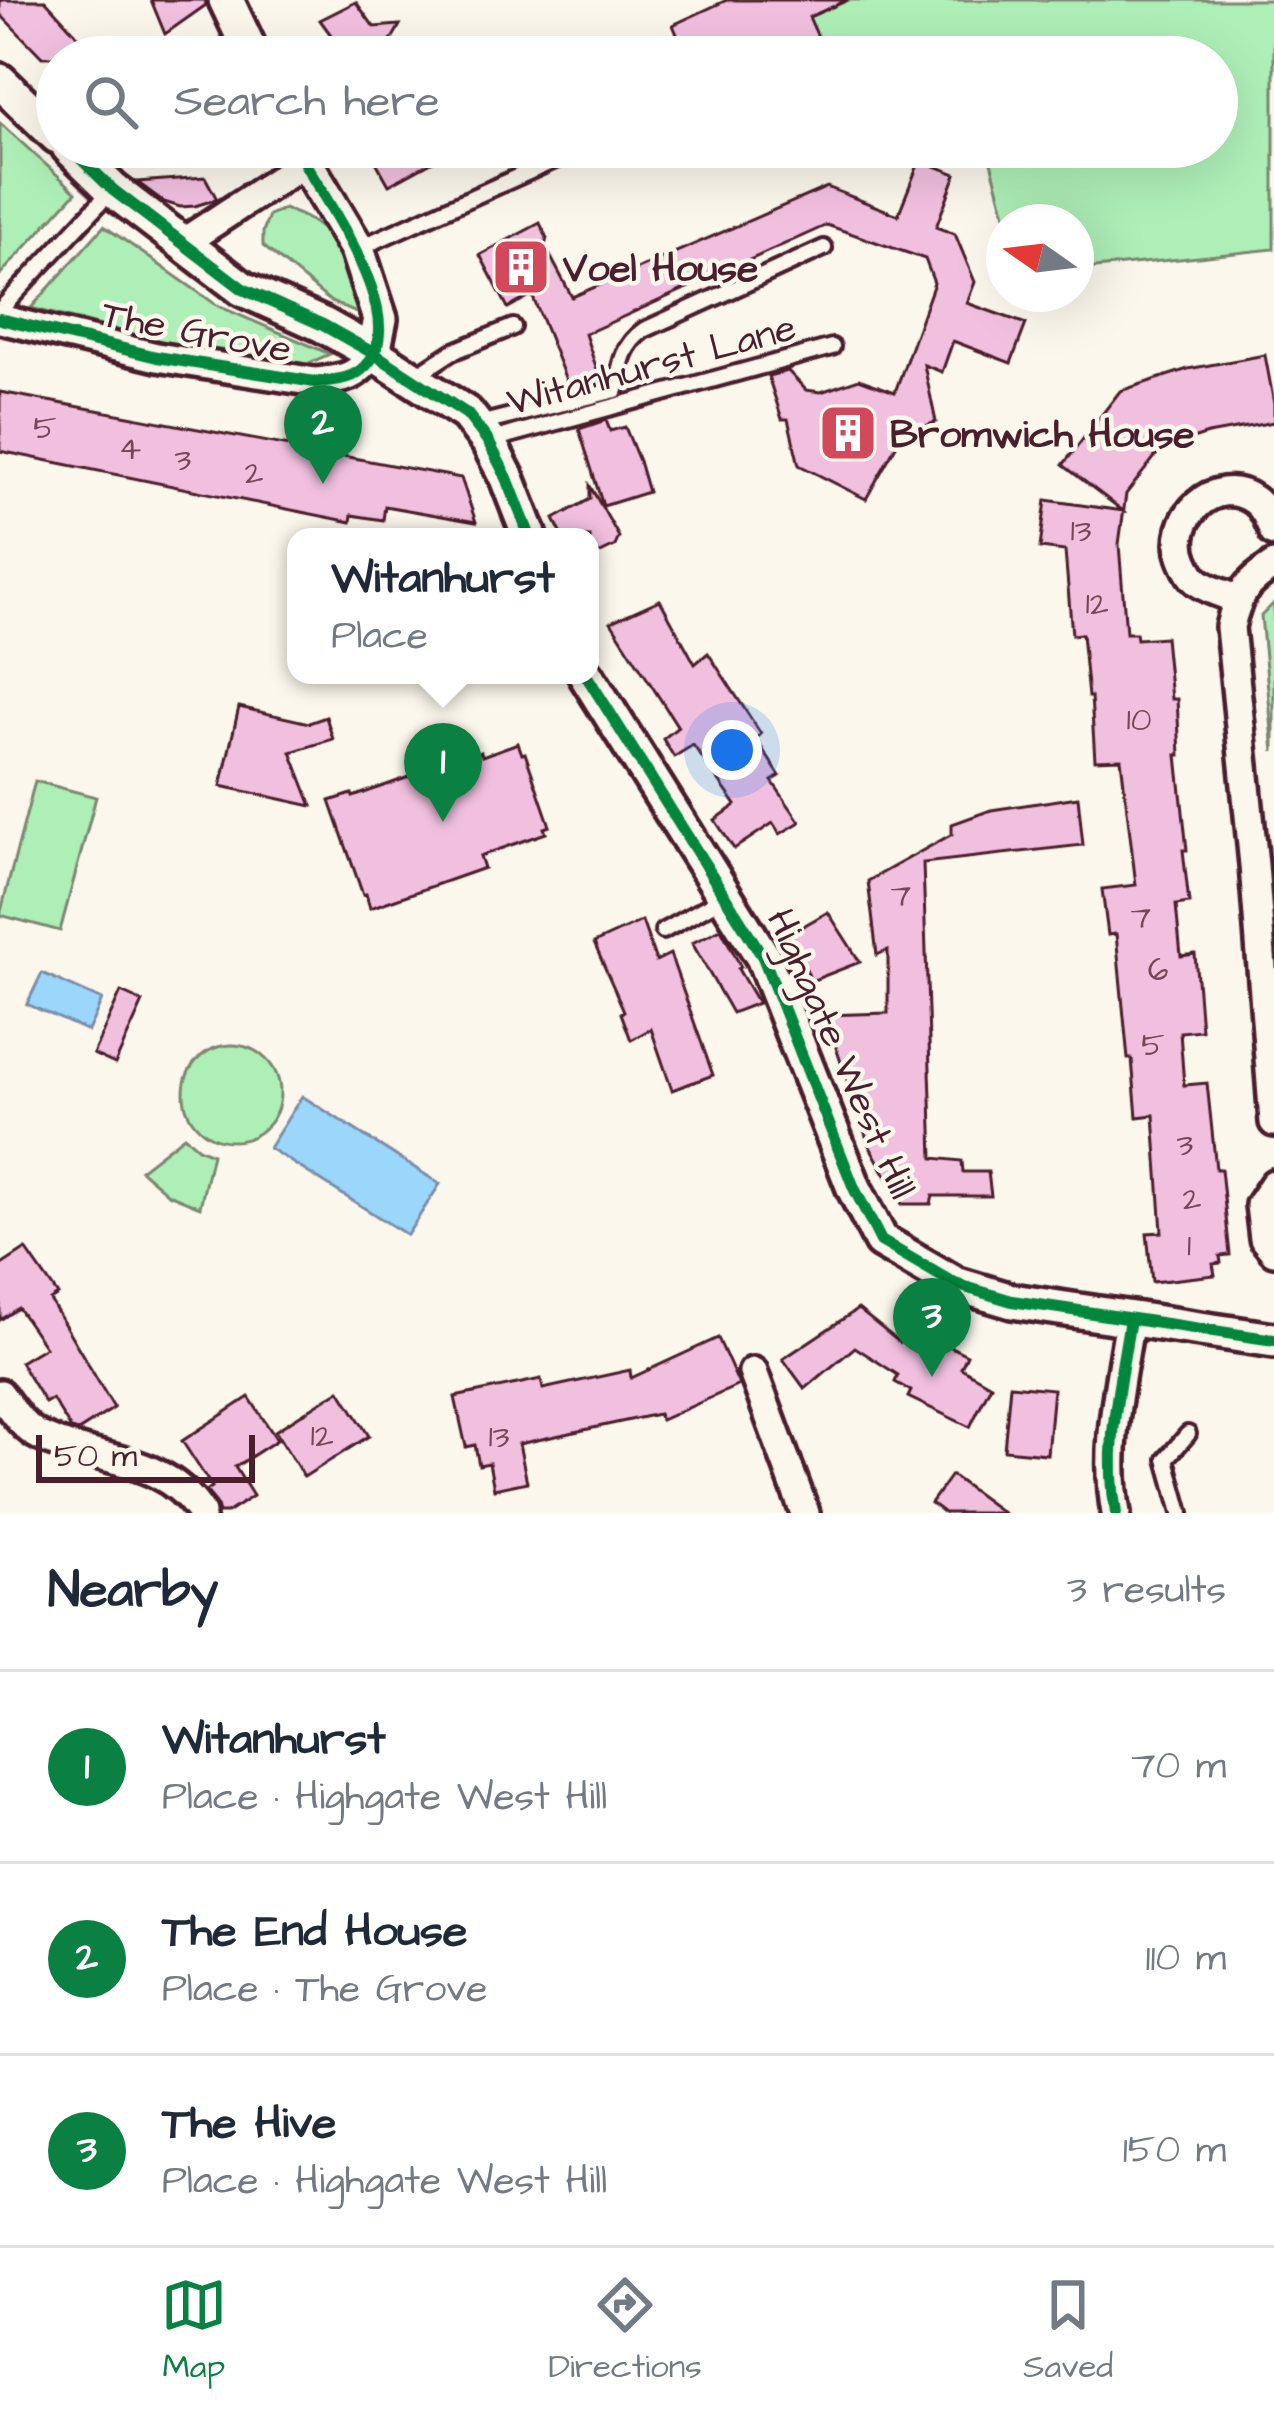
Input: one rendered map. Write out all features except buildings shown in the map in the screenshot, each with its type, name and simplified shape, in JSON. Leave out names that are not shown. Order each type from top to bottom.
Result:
[{"type":"street","points":[[226,0],[243,36]]},
{"type":"street","points":[[0,81],[36,116]]},
{"type":"street","points":[[90,168],[243,289],[323,325],[467,414],[507,478],[526,528]]},
{"type":"street","points":[[184,242],[283,168]]},
{"type":"street","points":[[308,168],[357,249],[380,319],[373,353]]},
{"type":"street","name":"The Grove","points":[[0,314],[157,357],[315,382],[358,373],[373,353]]},
{"type":"street","points":[[1236,599],[1194,578],[1180,553],[1184,522],[1201,500],[1230,492],[1250,496],[1264,509],[1274,532]]},
{"type":"street","points":[[1274,565],[1236,599],[1230,627],[1274,1122]]},
{"type":"street","name":"Highgate West Hill","points":[[591,684],[764,957],[854,1189],[881,1241],[956,1284],[1012,1301],[1274,1340]]},
{"type":"street","points":[[1274,1184],[1260,1205],[1264,1239],[1274,1251]]},
{"type":"street","points":[[1116,1513],[1111,1486],[1114,1424],[1130,1319]]},
{"type":"street","points":[[753,1372],[805,1513]]},
{"type":"street","points":[[0,1394],[37,1435],[156,1472],[189,1494],[201,1513]]},
{"type":"lane","points":[[357,249],[537,168]]},
{"type":"lane","points":[[0,314],[113,190]]},
{"type":"lane","points":[[482,433],[616,390],[630,340],[644,330],[824,248]]},
{"type":"lane","points":[[412,378],[452,352],[513,327]]},
{"type":"lane","name":"Witanhurst Lane","points":[[482,433],[832,347]]},
{"type":"lane","points":[[663,931],[726,896]]},
{"type":"lane","points":[[1181,1513],[1166,1459],[1188,1434]]},
{"type":"green space","points":[[754,0],[1274,0],[1274,249],[1094,268],[1094,204],[1002,204],[993,168],[1238,168],[1238,36],[769,36]]},
{"type":"green space","points":[[0,123],[36,156],[36,168],[50,168],[76,192],[0,275]]},
{"type":"green space","points":[[284,209],[317,224],[337,245],[367,304],[361,315],[331,302],[263,246],[269,215]]},
{"type":"green space","points":[[104,226],[218,306],[330,354],[307,364],[168,343],[31,308]]},
{"type":"green space","points":[[1274,603],[1274,752],[1261,616]]},
{"type":"green space","points":[[35,781],[96,797],[60,931],[0,915]]},
{"type":"green space","points":[[232,1045],[266,1059],[280,1093],[266,1127],[232,1141],[198,1127],[184,1093],[198,1059]]},
{"type":"green space","points":[[184,1136],[212,1154],[200,1207],[168,1194],[140,1170]]},
{"type":"water","points":[[42,973],[102,1000],[88,1031],[27,1004]]},
{"type":"water","points":[[302,1096],[440,1184],[407,1235],[269,1148]]},
{"type":"cycle path","points":[[90,168],[243,289],[323,325],[467,414],[488,441],[526,528]]},
{"type":"cycle path","points":[[0,319],[157,357],[315,382],[356,373],[376,349],[379,322],[372,291],[359,258],[308,168]]},
{"type":"cycle path","points":[[592,684],[763,957],[854,1188],[881,1241],[955,1284],[1012,1301],[1274,1340]]},
{"type":"cycle path","points":[[1116,1513],[1113,1440],[1130,1319]]},
{"type":"place","name":"Voel House","points":[[521,267]]},
{"type":"place","name":"Bromwich House","points":[[848,433]]},
{"type":"place","name":"The End House","points":[[323,484]]},
{"type":"place","name":"Witanhurst","points":[[443,822]]},
{"type":"place","name":"The Hive","points":[[932,1377]]}]
